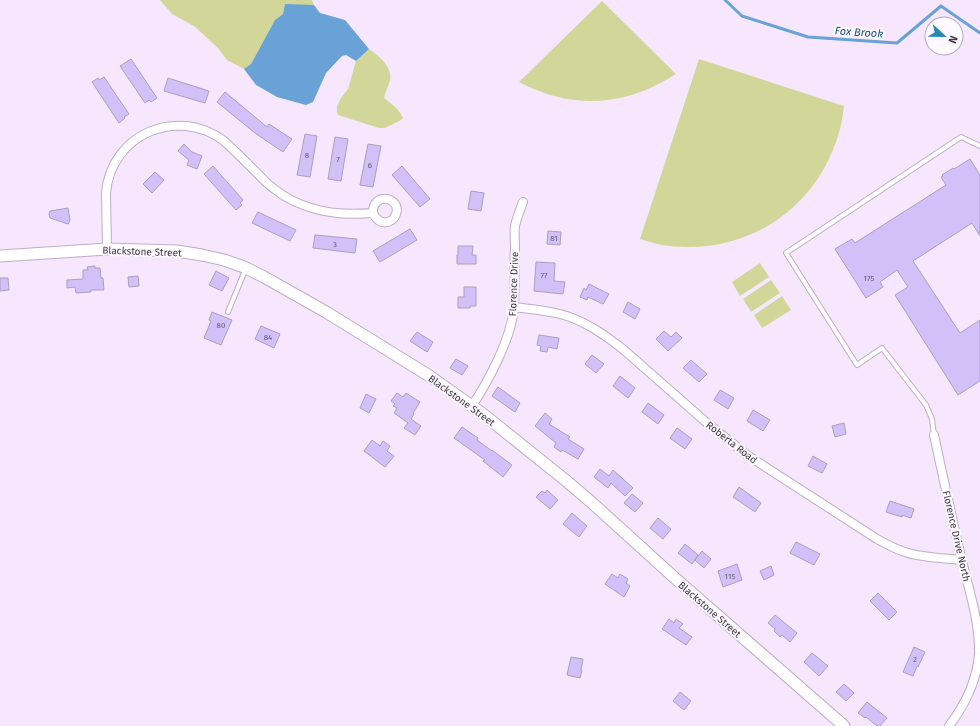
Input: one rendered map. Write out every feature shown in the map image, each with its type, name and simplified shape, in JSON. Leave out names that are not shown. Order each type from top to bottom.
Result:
[{"type":"main road","name":"Blackstone Street","points":[[0,256],[107,249],[177,251],[224,260],[246,268],[264,277],[333,316],[428,375],[472,406],[580,492],[676,579],[844,726]]},
{"type":"street","points":[[107,249],[106,193],[109,174],[114,164],[127,146],[150,131],[166,126],[186,126],[204,129],[218,136],[273,188],[287,198],[301,204],[341,214],[373,213]]},
{"type":"street","name":"Florence Drive","points":[[472,406],[487,382],[509,332],[514,307],[515,227],[518,213],[523,202]]},
{"type":"street","name":"Roberta Road","points":[[514,307],[560,314],[589,326],[607,337],[746,455],[877,539],[906,553],[926,557],[962,560]]},
{"type":"street","name":"Florence Drive North","points":[[934,435],[976,616],[979,640],[978,664],[971,687],[960,711],[949,726]]},
{"type":"lane","points":[[934,435],[932,419],[926,405],[882,348],[857,365],[786,253],[961,137],[980,146]]},
{"type":"lane","points":[[228,312],[246,268]]},
{"type":"green space","points":[[160,0],[312,0],[314,5],[285,5],[283,14],[275,20],[251,64],[244,69],[227,60],[218,48],[194,26],[172,14]]},
{"type":"green space","points":[[602,1],[676,74],[657,85],[637,93],[598,101],[559,97],[539,91],[519,82]]},
{"type":"green space","points":[[369,49],[381,58],[387,66],[390,80],[384,98],[397,109],[403,118],[385,128],[379,128],[338,115],[337,111],[337,106],[341,98],[348,89],[356,61]]},
{"type":"green space","points":[[699,59],[844,106],[841,125],[828,160],[815,182],[799,202],[780,218],[759,231],[736,240],[711,246],[679,247],[657,244],[640,239]]},
{"type":"green space","points":[[760,263],[769,277],[740,296],[732,282]]},
{"type":"green space","points":[[771,280],[780,293],[751,312],[743,299]]},
{"type":"green space","points":[[782,296],[791,310],[762,328],[754,315]]},
{"type":"water","points":[[285,4],[314,5],[320,13],[345,20],[369,49],[356,61],[346,55],[342,56],[326,73],[313,102],[306,105],[277,97],[256,85],[244,69],[251,64],[275,20],[283,14]]},
{"type":"building","points":[[131,59],[157,98],[151,102],[149,100],[145,103],[120,66]]},
{"type":"building","points":[[104,77],[129,114],[119,123],[92,82],[98,78],[99,80]]},
{"type":"building","points":[[168,78],[209,91],[205,103],[164,91]]},
{"type":"building","points":[[225,92],[267,127],[269,124],[292,139],[283,152],[255,133],[217,102]]},
{"type":"building","points":[[305,134],[317,136],[310,177],[297,175]]},
{"type":"building","points":[[335,137],[348,139],[341,181],[328,179]]},
{"type":"building","points":[[184,144],[192,152],[202,156],[197,169],[187,165],[189,160],[178,151]]},
{"type":"building","points":[[368,144],[381,146],[373,187],[360,185]]},
{"type":"building","points":[[970,159],[980,175],[980,236],[972,223],[913,261],[960,333],[980,320],[980,381],[958,395],[895,295],[908,287],[897,270],[880,282],[883,287],[866,298],[835,249],[852,239],[855,243],[946,185],[941,177],[943,176],[942,175]]},
{"type":"building","points":[[213,166],[243,200],[240,203],[242,205],[236,210],[204,174]]},
{"type":"building","points":[[402,166],[430,199],[420,207],[392,175]]},
{"type":"building","points":[[155,172],[164,180],[152,193],[143,184]]},
{"type":"building","points":[[471,191],[484,193],[481,211],[468,209]]},
{"type":"building","points":[[68,208],[70,220],[68,224],[50,218],[50,211]]},
{"type":"building","points":[[258,212],[296,230],[290,241],[252,223]]},
{"type":"building","points":[[410,229],[417,240],[380,262],[373,251]]},
{"type":"building","points":[[548,231],[561,232],[560,245],[547,244]]},
{"type":"building","points":[[315,235],[357,239],[355,253],[313,248]]},
{"type":"building","points":[[458,246],[473,246],[472,255],[476,255],[476,264],[457,264]]},
{"type":"building","points":[[536,262],[555,263],[554,281],[565,282],[563,294],[534,291]]},
{"type":"building","points":[[95,266],[95,268],[100,268],[104,290],[91,290],[91,292],[76,293],[75,287],[67,288],[67,280],[83,279],[83,270],[88,270],[87,267]]},
{"type":"building","points":[[216,271],[229,278],[222,291],[209,285]]},
{"type":"building","points":[[138,276],[139,286],[129,287],[128,277]]},
{"type":"building","points":[[0,278],[8,278],[9,290],[0,291]]},
{"type":"building","points":[[589,284],[609,294],[603,304],[588,297],[587,300],[580,297],[584,288],[586,290]]},
{"type":"building","points":[[464,287],[476,287],[476,306],[470,306],[470,308],[458,308],[458,297],[464,297]]},
{"type":"building","points":[[628,302],[640,309],[635,319],[623,312]]},
{"type":"building","points":[[212,312],[232,320],[221,345],[204,338],[211,321],[209,320]]},
{"type":"building","points":[[261,326],[280,334],[274,348],[255,339]]},
{"type":"building","points":[[664,331],[671,337],[676,332],[682,338],[668,351],[656,339]]},
{"type":"building","points":[[417,332],[433,342],[427,352],[410,341]]},
{"type":"building","points":[[539,335],[559,338],[557,349],[548,347],[547,352],[540,351],[541,346],[537,345]]},
{"type":"building","points":[[592,355],[604,364],[596,373],[585,364]]},
{"type":"building","points":[[456,359],[468,366],[462,375],[450,368]]},
{"type":"building","points":[[691,360],[707,374],[699,382],[683,368]]},
{"type":"building","points":[[620,376],[635,388],[628,398],[613,386]]},
{"type":"building","points":[[498,387],[520,403],[515,412],[492,396]]},
{"type":"building","points":[[720,390],[734,398],[728,409],[714,400]]},
{"type":"building","points":[[397,393],[403,397],[406,393],[420,402],[411,419],[421,426],[415,435],[404,428],[408,423],[394,413],[397,408],[393,406],[395,404],[391,401]]},
{"type":"building","points":[[366,394],[376,399],[369,413],[360,408]]},
{"type":"building","points":[[648,403],[664,415],[658,424],[642,412]]},
{"type":"building","points":[[753,410],[770,420],[763,431],[747,421]]},
{"type":"building","points":[[545,413],[552,419],[549,424],[570,437],[568,439],[584,449],[578,459],[562,450],[561,452],[554,447],[556,443],[535,426]]},
{"type":"building","points":[[844,423],[846,434],[835,437],[832,426]]},
{"type":"building","points":[[462,427],[478,438],[477,440],[512,465],[503,477],[483,461],[485,460],[454,438]]},
{"type":"building","points":[[677,428],[692,439],[685,449],[670,438]]},
{"type":"building","points":[[372,440],[380,446],[383,441],[390,446],[387,451],[394,456],[385,467],[364,451]]},
{"type":"building","points":[[813,456],[827,464],[822,473],[808,466]]},
{"type":"building","points":[[600,469],[609,476],[613,470],[633,488],[625,496],[611,483],[608,488],[594,477]]},
{"type":"building","points":[[739,487],[761,503],[755,512],[733,497]]},
{"type":"building","points":[[547,490],[558,500],[550,509],[536,497],[542,491],[545,493]]},
{"type":"building","points":[[632,494],[643,503],[635,512],[624,503]]},
{"type":"building","points":[[890,501],[914,509],[911,518],[886,512]]},
{"type":"building","points":[[572,513],[587,526],[579,537],[563,524]]},
{"type":"building","points":[[658,518],[671,529],[663,539],[650,528]]},
{"type":"building","points":[[796,542],[820,554],[814,565],[790,553]]},
{"type":"building","points":[[685,544],[698,555],[692,564],[678,553]]},
{"type":"building","points":[[702,551],[711,559],[704,568],[695,560]]},
{"type":"building","points":[[737,564],[742,580],[723,587],[718,571]]},
{"type":"building","points":[[771,566],[774,575],[764,580],[760,571]]},
{"type":"building","points":[[612,574],[618,578],[620,574],[628,579],[626,583],[630,586],[624,597],[605,584]]},
{"type":"building","points":[[878,593],[897,612],[889,620],[870,601]]},
{"type":"building","points":[[775,615],[797,633],[790,642],[782,635],[780,637],[774,631],[775,629],[768,623]]},
{"type":"building","points":[[669,619],[674,623],[676,619],[683,624],[679,628],[692,637],[686,645],[662,629]]},
{"type":"building","points":[[914,647],[925,652],[913,676],[903,672]]},
{"type":"building","points":[[812,653],[828,666],[819,676],[804,662]]},
{"type":"building","points":[[571,657],[583,659],[580,678],[567,675]]},
{"type":"building","points":[[844,684],[854,693],[846,701],[836,692]]},
{"type":"building","points":[[680,692],[691,701],[684,710],[673,701]]},
{"type":"building","points":[[867,702],[887,718],[880,726],[877,726],[866,717],[865,718],[858,713]]},
{"type":"waterway","name":"Fox Brook","points":[[725,0],[742,16],[808,37],[897,43],[941,6],[980,33]]}]
